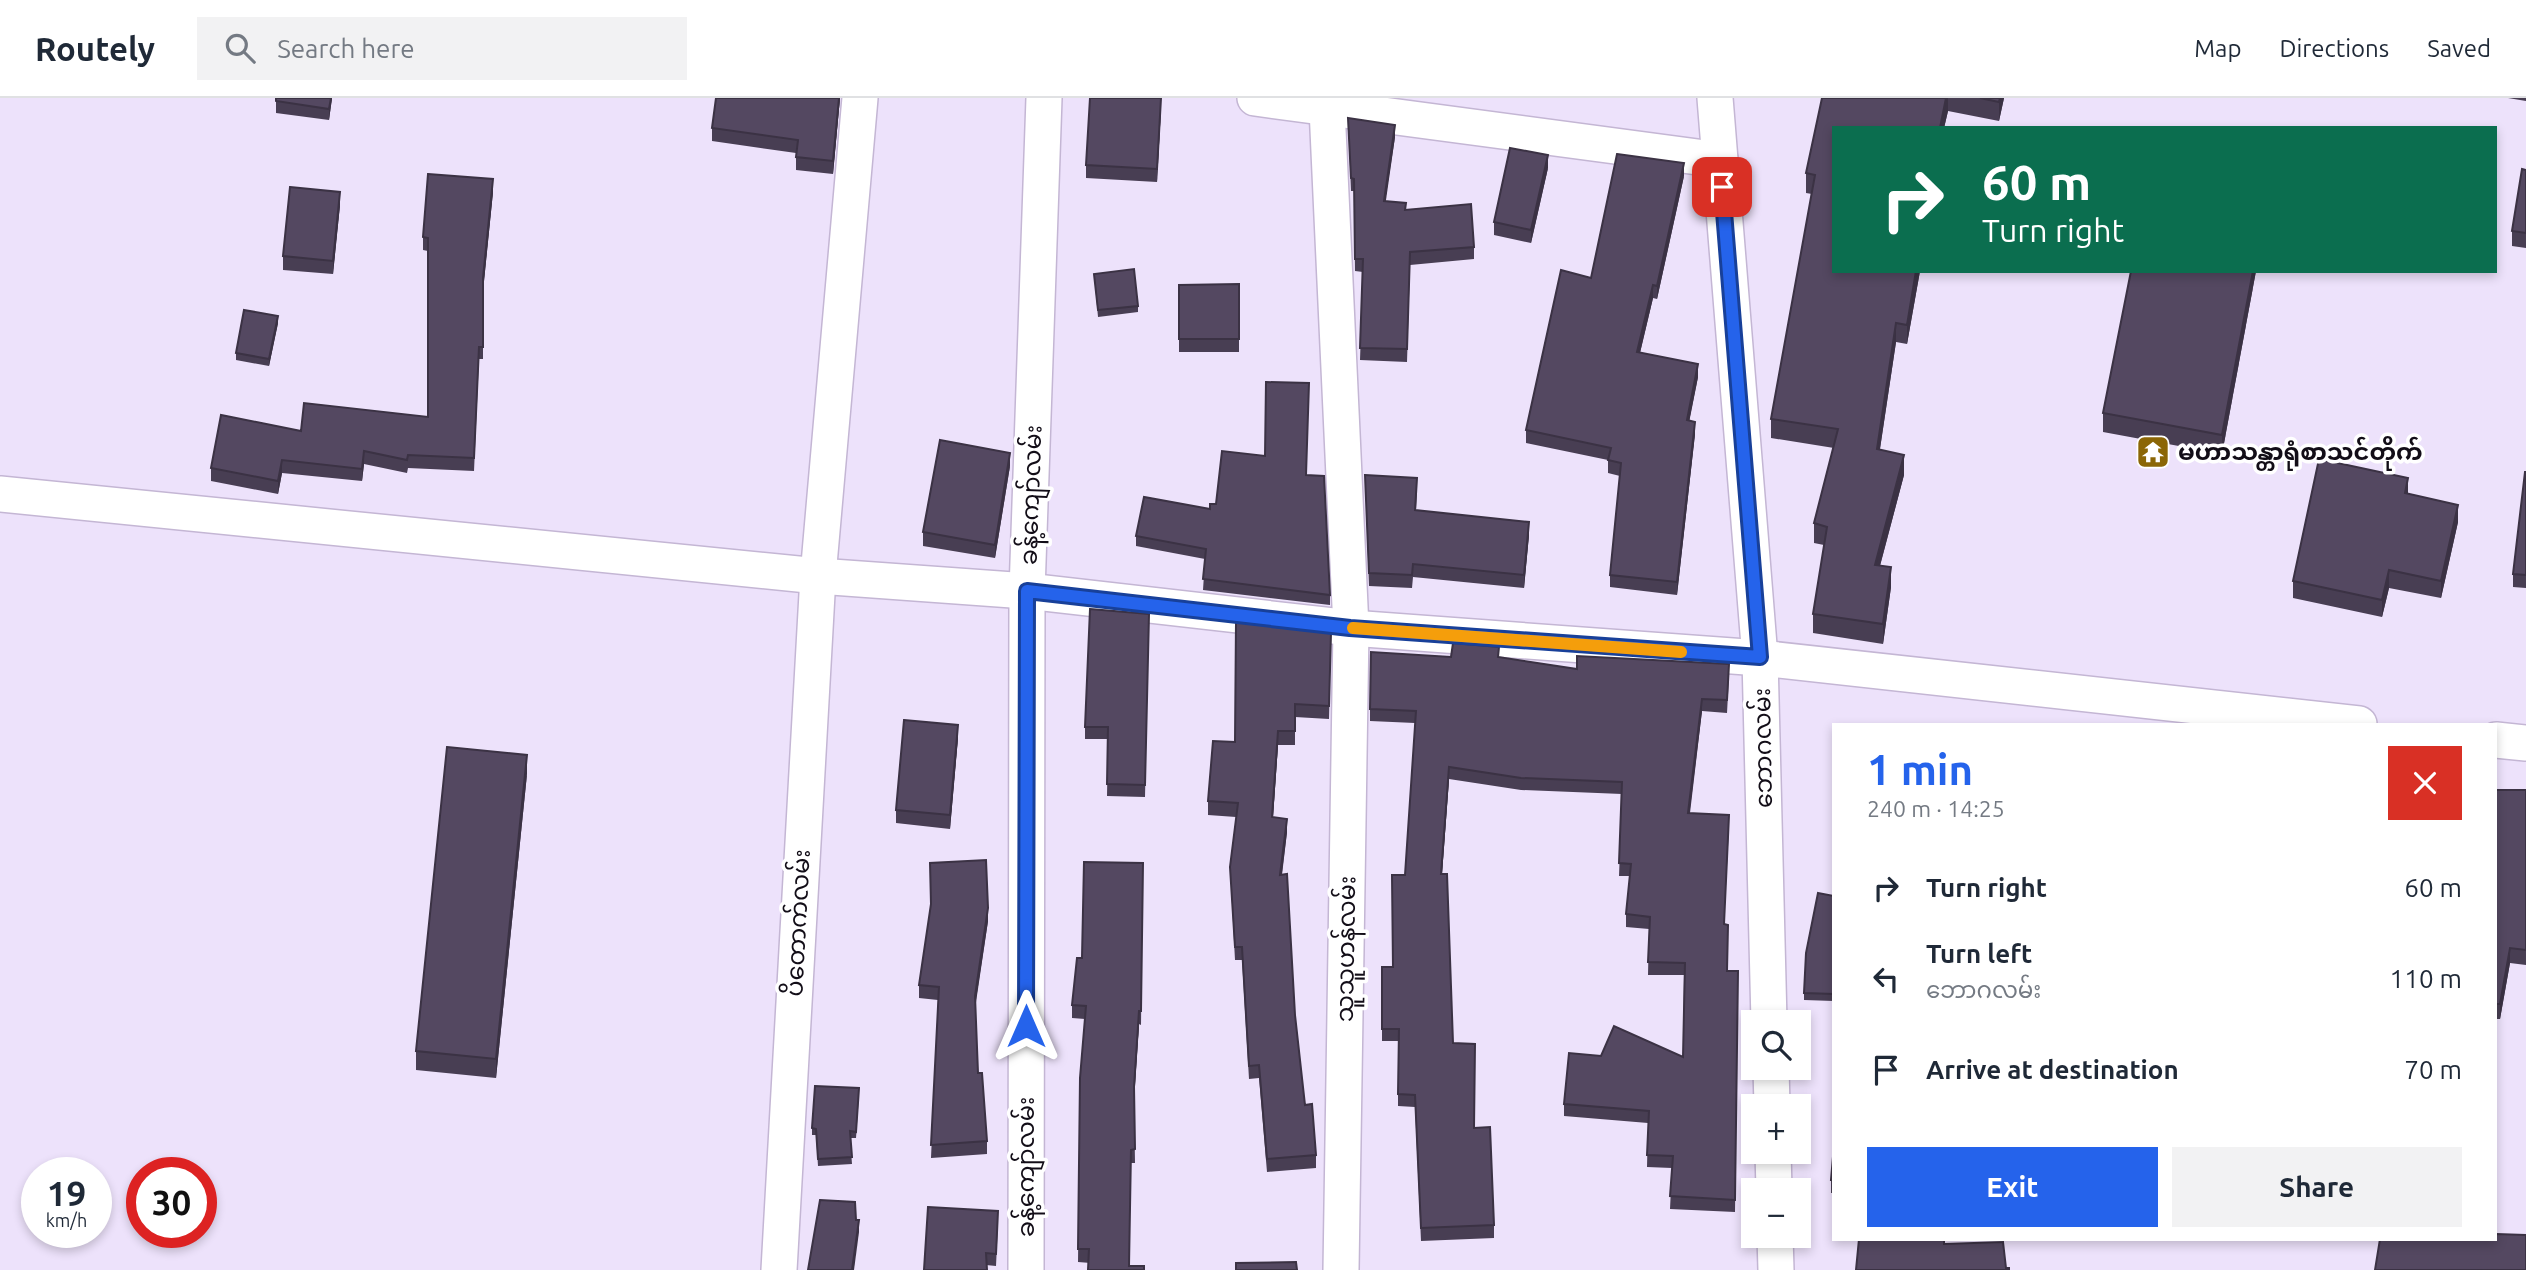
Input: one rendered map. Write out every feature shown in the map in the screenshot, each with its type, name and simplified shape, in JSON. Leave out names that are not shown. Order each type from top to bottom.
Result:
[{"type":"street","name":"ပိတောက်လမ်း","points":[[779,1270],[818,576],[860,98]]},
{"type":"street","name":"ခန့်ကျော်လမ်း","points":[[1026,1270],[1027,591],[1044,98]]},
{"type":"street","points":[[1255,98],[1720,160]]},
{"type":"street","name":"ဘောဂလမ်း","points":[[1715,98],[1760,657],[1769,1010]]},
{"type":"street","name":"သူသူဟန်လမ်း","points":[[1327,108],[1350,628],[1341,1270]]},
{"type":"street","points":[[0,494],[818,576],[1027,591],[1350,628],[1760,657],[2349,723]]},
{"type":"street","points":[[2497,740],[2526,743]]},
{"type":"street","points":[[1775,1248],[1776,1270]]},
{"type":"building","points":[[276,98],[331,98],[329,109],[276,101]]},
{"type":"building","points":[[716,98],[839,98],[833,161],[796,157],[798,140],[712,128]]},
{"type":"building","points":[[1090,98],[1161,98],[1157,169],[1086,165]]},
{"type":"building","points":[[1822,98],[1946,98],[1940,126],[1832,126],[1832,273],[1916,273],[1907,325],[1896,323],[1877,449],[1904,455],[1875,565],[1891,567],[1883,624],[1813,614],[1827,527],[1814,523],[1838,429],[1771,419],[1815,175],[1806,173]]},
{"type":"building","points":[[1980,98],[2000,98],[1999,102]]},
{"type":"building","points":[[1348,118],[1395,125],[1384,201],[1406,203],[1405,210],[1471,204],[1474,247],[1410,252],[1407,349],[1360,348],[1363,259],[1355,259],[1354,179],[1351,178]]},
{"type":"building","points":[[1510,148],[1548,155],[1531,230],[1494,222]]},
{"type":"building","points":[[1617,154],[1684,163],[1657,286],[1653,285],[1637,352],[1698,364],[1687,420],[1695,422],[1677,582],[1610,575],[1621,463],[1608,460],[1611,448],[1526,430],[1561,270],[1591,278]]},
{"type":"building","points":[[2522,169],[2526,170],[2526,233],[2512,231]]},
{"type":"building","points":[[428,174],[493,179],[483,278],[483,347],[479,347],[474,458],[408,455],[407,460],[364,451],[362,469],[282,460],[278,481],[211,468],[221,415],[301,431],[304,403],[428,417],[428,238],[423,237]]},
{"type":"building","points":[[290,187],[340,192],[333,261],[283,256]]},
{"type":"building","points":[[1134,269],[1138,306],[1098,310],[1094,274]]},
{"type":"building","points":[[2131,273],[2253,273],[2222,435],[2103,413]]},
{"type":"building","points":[[1239,284],[1239,339],[1179,339],[1179,285]]},
{"type":"building","points":[[244,310],[278,316],[269,359],[236,353]]},
{"type":"building","points":[[1266,382],[1309,383],[1306,475],[1324,476],[1330,595],[1203,579],[1206,549],[1136,536],[1144,497],[1210,509],[1210,504],[1216,504],[1222,451],[1265,456]]},
{"type":"building","points":[[940,440],[1010,453],[995,545],[923,532]]},
{"type":"building","points":[[2319,459],[2408,478],[2405,493],[2458,505],[2441,581],[2389,570],[2382,600],[2293,581]]},
{"type":"building","points":[[2526,472],[2526,575],[2513,574]]},
{"type":"building","points":[[1365,475],[1417,478],[1415,510],[1529,522],[1524,575],[1413,564],[1412,575],[1369,573]]},
{"type":"building","points":[[1090,609],[1149,614],[1145,785],[1107,784],[1108,727],[1085,727]]},
{"type":"building","points":[[1236,622],[1331,633],[1329,706],[1295,704],[1295,731],[1278,731],[1272,817],[1287,819],[1280,875],[1287,874],[1295,1015],[1305,1105],[1312,1104],[1316,1155],[1267,1159],[1259,1065],[1249,1066],[1242,947],[1235,947],[1230,867],[1238,803],[1208,801],[1213,741],[1235,742]]},
{"type":"building","points":[[1453,643],[1499,647],[1498,657],[1577,669],[1577,656],[1729,664],[1727,700],[1702,699],[1688,813],[1729,815],[1724,924],[1728,925],[1727,971],[1738,971],[1735,1200],[1670,1196],[1673,1156],[1647,1155],[1649,1111],[1564,1104],[1569,1053],[1601,1056],[1614,1026],[1683,1057],[1685,963],[1648,962],[1650,917],[1626,914],[1631,864],[1619,863],[1622,782],[1521,778],[1449,767],[1441,874],[1447,874],[1453,1043],[1475,1044],[1474,1128],[1490,1127],[1494,1225],[1421,1228],[1415,1095],[1398,1094],[1399,1029],[1382,1029],[1382,967],[1393,967],[1392,875],[1405,875],[1416,711],[1370,709],[1371,652],[1451,657]]},
{"type":"building","points":[[904,720],[958,725],[950,815],[896,810]]},
{"type":"building","points":[[447,747],[527,755],[496,1059],[416,1051]]},
{"type":"building","points":[[2497,790],[2526,790],[2526,950],[2510,948],[2500,1004],[2497,1004]]},
{"type":"building","points":[[986,860],[988,908],[975,996],[978,1073],[982,1073],[987,1141],[931,1145],[939,987],[919,985],[931,904],[930,863]]},
{"type":"building","points":[[1084,862],[1143,863],[1141,1011],[1134,1087],[1135,1149],[1131,1150],[1129,1266],[1144,1266],[1144,1270],[1088,1270],[1089,1249],[1078,1249],[1080,1078],[1086,1006],[1072,1005],[1077,958],[1082,958]]},
{"type":"building","points":[[1818,893],[1832,896],[1832,994],[1804,993],[1806,953]]},
{"type":"building","points":[[815,1086],[859,1088],[856,1132],[850,1131],[852,1157],[818,1159],[816,1129],[812,1128]]},
{"type":"building","points":[[820,1200],[855,1202],[856,1220],[859,1220],[852,1270],[808,1270]]},
{"type":"building","points":[[928,1207],[998,1211],[996,1254],[986,1253],[987,1270],[924,1270]]},
{"type":"building","points":[[2497,1234],[2526,1235],[2526,1270],[2375,1270],[2380,1241],[2497,1241]]},
{"type":"building","points":[[1859,1241],[1944,1241],[1944,1244],[2003,1242],[2006,1268],[2009,1268],[2009,1270],[1856,1270]]},
{"type":"building","points":[[1296,1262],[1297,1270],[1236,1270],[1236,1263]]},
{"type":"slow traffic","points":[[1353,628],[1681,652]]},
{"type":"place","name":"မဟာသန္တာရုံစာသင်တိုက်","points":[[2153,452]]},
{"type":"route","points":[[1026,1026],[1027,591],[1350,628],[1760,657],[1722,187]]}]
